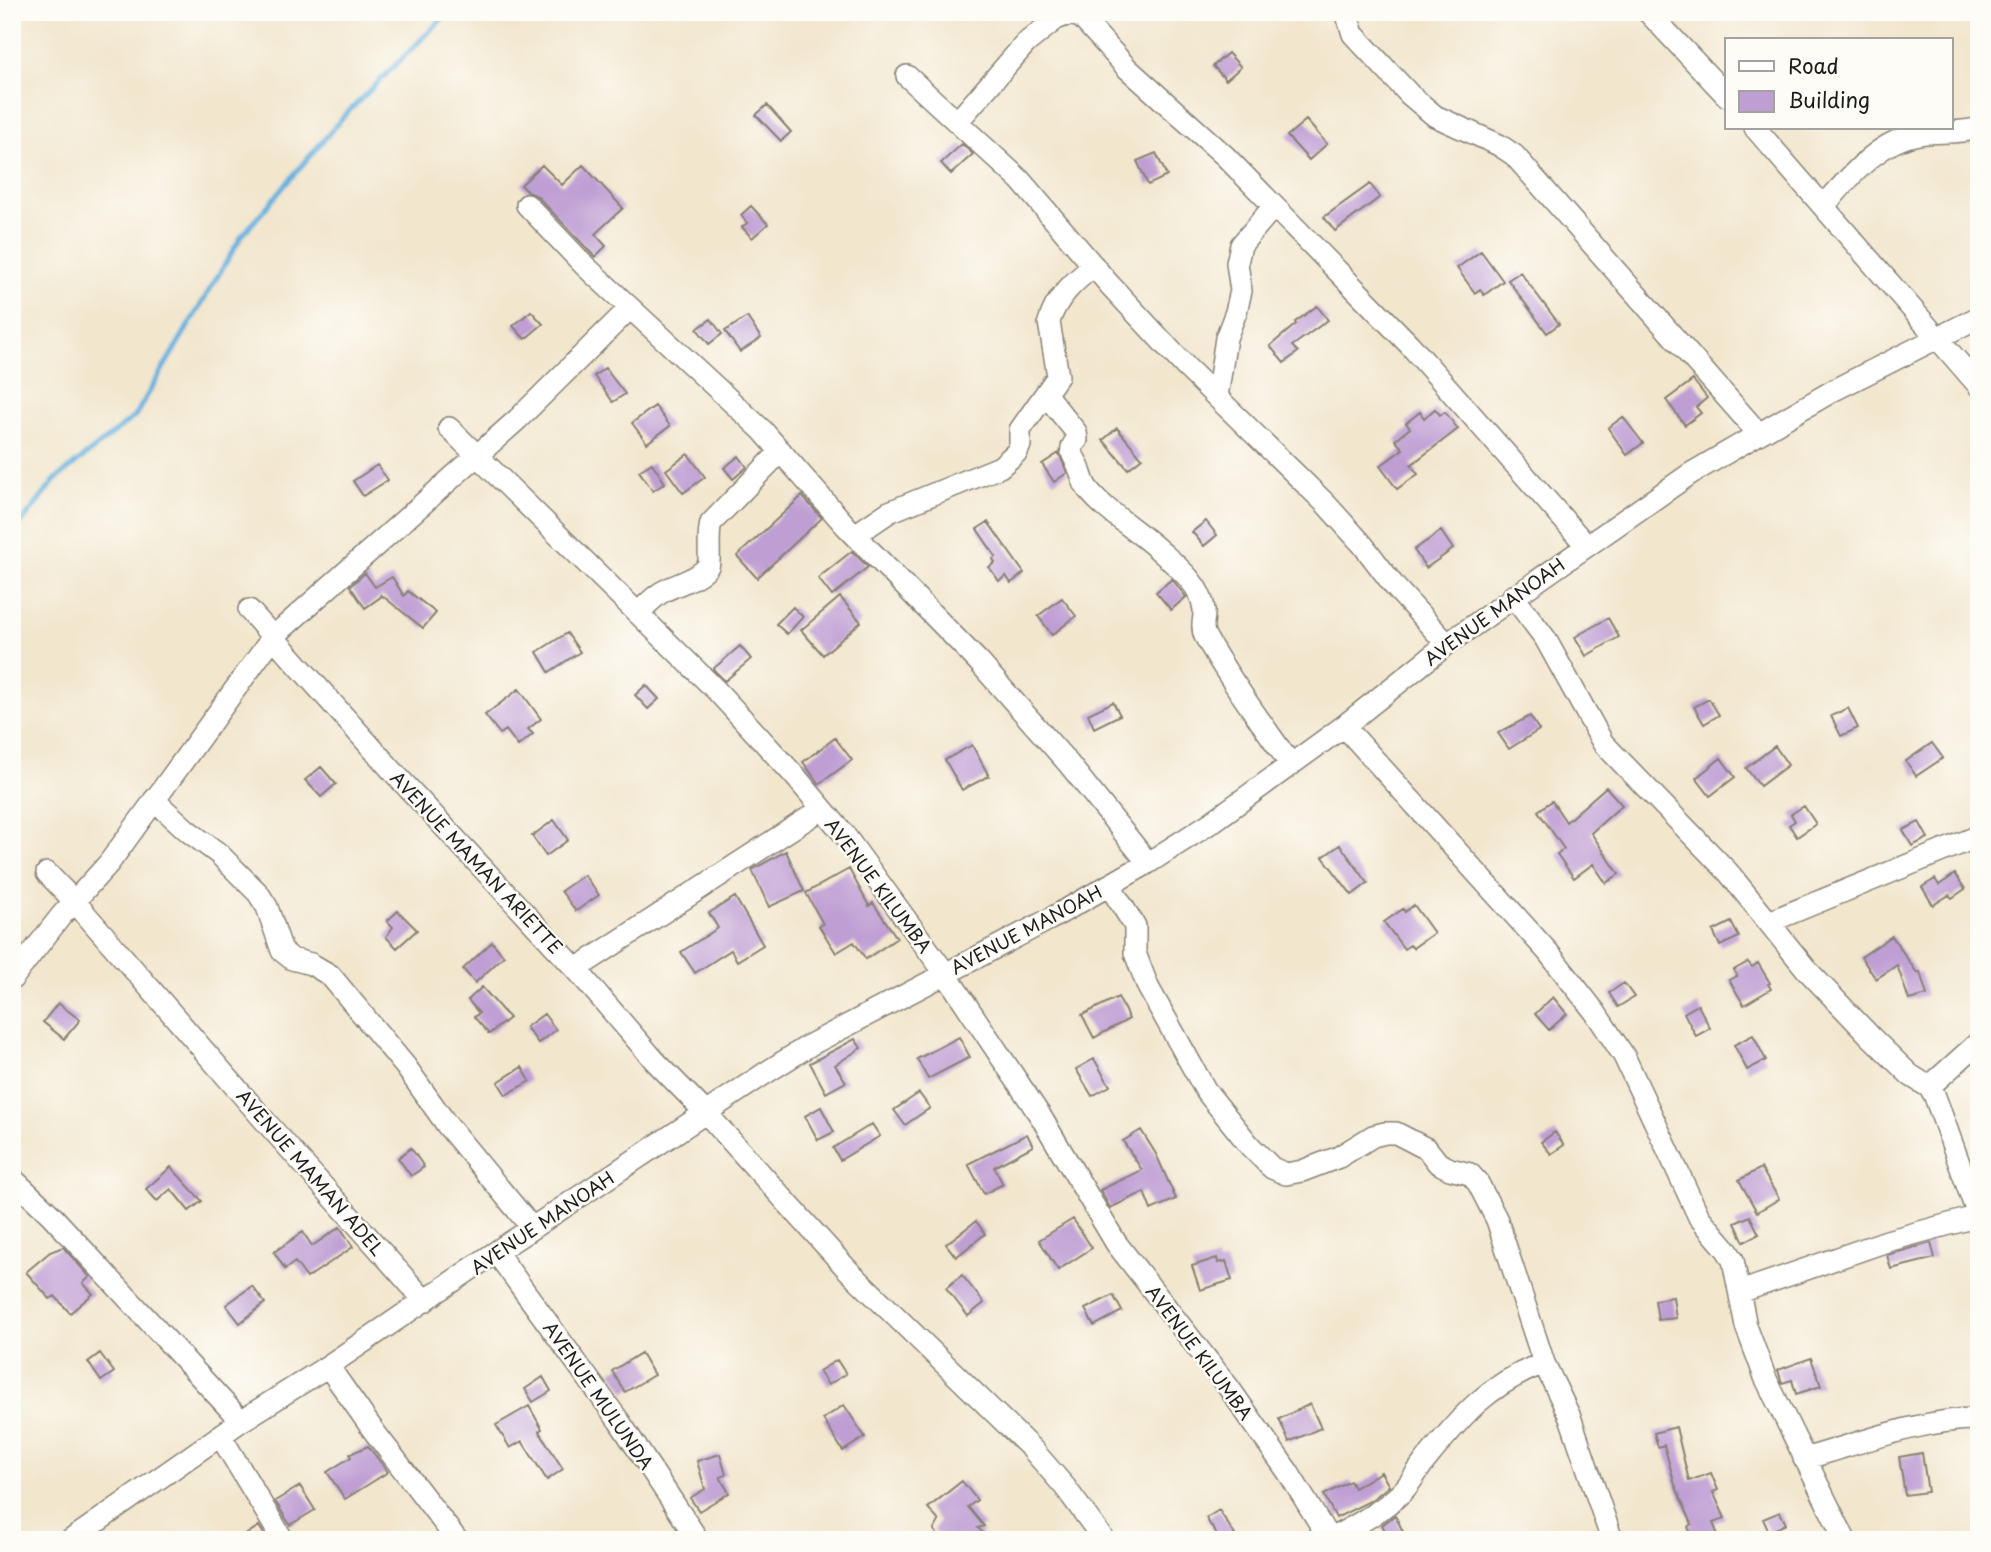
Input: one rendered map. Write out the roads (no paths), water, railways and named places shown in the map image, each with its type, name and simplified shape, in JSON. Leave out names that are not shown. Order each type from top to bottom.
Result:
[{"type":"street","points":[[1346,12],[1353,34],[1410,95],[1435,116],[1499,145],[1514,155],[1758,433]]},
{"type":"street","points":[[1648,12],[1725,94]]},
{"type":"street","points":[[957,122],[1026,43],[1056,19],[1069,14],[1081,17],[1127,68],[1225,156],[1409,344],[1586,545]]},
{"type":"street","points":[[908,76],[1020,180],[1094,266],[1217,397],[1325,502],[1395,587],[1447,644]]},
{"type":"street","points":[[1824,206],[1879,150],[1917,134],[1967,132],[1979,128]]},
{"type":"street","points":[[1757,130],[1979,386]]},
{"type":"street","points":[[527,205],[585,266],[716,386],[781,451],[855,535],[979,662],[1068,763],[1148,863]]},
{"type":"street","points":[[1217,397],[1226,338],[1241,291],[1237,263],[1241,245],[1274,206]]},
{"type":"street","points":[[855,535],[889,512],[1000,467],[1017,452],[1020,430],[1058,376],[1049,322],[1051,315],[1073,282],[1094,266]]},
{"type":"street","points":[[12,979],[61,916],[109,863],[273,637],[518,419],[630,308]]},
{"type":"street","name":"AVENUE MANOAH","points":[[71,1540],[241,1421],[328,1367],[496,1252],[810,1045],[1050,919],[1148,863],[1212,822],[1344,726],[1447,644],[1690,474],[1836,389],[1979,317]]},
{"type":"street","points":[[1046,395],[1076,432],[1077,440],[1072,445],[1071,454],[1087,488],[1159,550],[1193,584],[1201,597],[1204,611],[1201,624],[1203,632],[1236,686],[1292,765]]},
{"type":"street","name":"AVENUE KILUMBA","points":[[449,428],[716,690],[822,809],[886,890],[945,973],[1041,1117],[1116,1242],[1229,1388],[1288,1472],[1330,1539]]},
{"type":"street","points":[[638,613],[661,592],[707,567],[710,559],[708,533],[711,523],[781,451]]},
{"type":"street","points":[[1513,596],[1545,638],[1603,743],[1728,872],[1807,970],[1910,1075],[1929,1087],[1934,1094],[1979,1217],[1887,1241],[1740,1292]]},
{"type":"street","name":"AVENUE MAMAN ARIETTE","points":[[249,610],[397,776],[576,969],[655,1061],[847,1269],[1032,1449],[1065,1487],[1104,1540]]},
{"type":"street","points":[[1344,726],[1548,953],[1595,1012],[1624,1056],[1699,1217],[1733,1260],[1746,1326],[1765,1377],[1845,1540]]},
{"type":"street","points":[[154,800],[188,831],[219,854],[258,893],[267,907],[282,951],[330,975],[406,1067],[447,1125],[532,1228]]},
{"type":"street","points":[[576,969],[822,809]]},
{"type":"street","points":[[1769,922],[1979,836]]},
{"type":"street","name":"AVENUE MAMAN ADEL","points":[[47,873],[425,1301]]},
{"type":"street","points":[[1109,885],[1135,926],[1135,953],[1148,987],[1206,1091],[1250,1146],[1272,1168],[1286,1174],[1303,1171],[1339,1157],[1373,1136],[1396,1133],[1404,1140],[1427,1149],[1438,1163],[1470,1174],[1484,1193],[1497,1220],[1544,1363],[1570,1417],[1612,1540]]},
{"type":"street","points":[[1929,1087],[1979,1042]]},
{"type":"street","points":[[12,1178],[51,1215],[241,1421]]},
{"type":"street","name":"AVENUE MULUNDA","points":[[496,1252],[619,1422],[698,1540]]},
{"type":"street","points":[[1330,1539],[1377,1513],[1400,1494],[1439,1444],[1478,1401],[1502,1382],[1544,1363]]},
{"type":"street","points":[[328,1367],[457,1540]]},
{"type":"street","points":[[1804,1459],[1915,1428],[1979,1419]]},
{"type":"street","points":[[220,1436],[283,1540]]},
{"type":"waterway","points":[[12,535],[55,480],[135,416],[241,237],[343,117],[449,12]]}]
